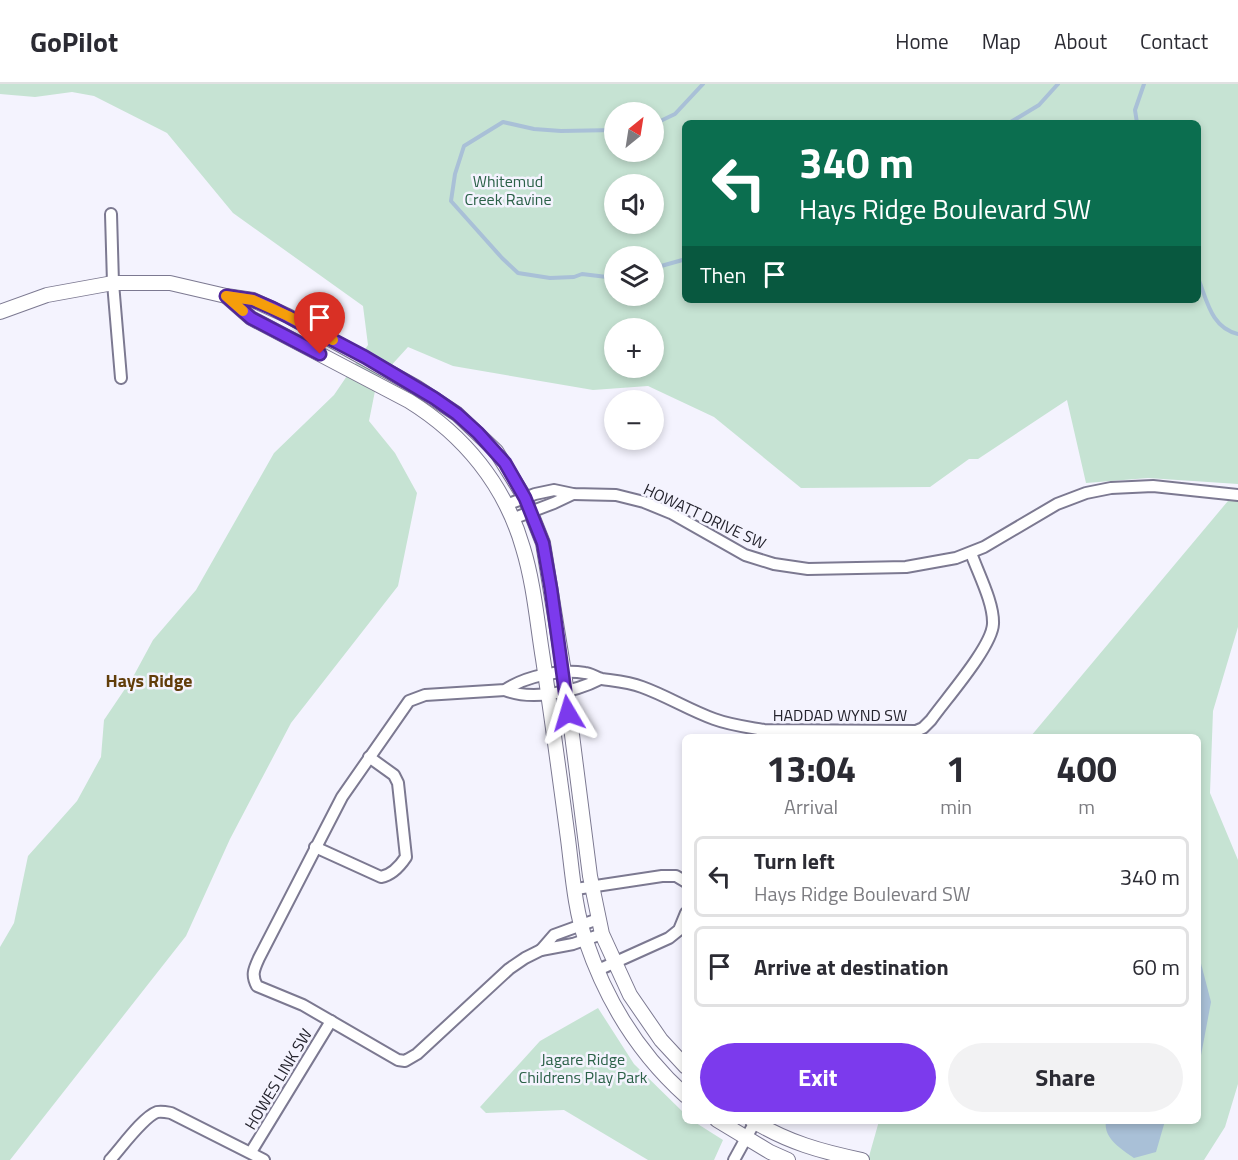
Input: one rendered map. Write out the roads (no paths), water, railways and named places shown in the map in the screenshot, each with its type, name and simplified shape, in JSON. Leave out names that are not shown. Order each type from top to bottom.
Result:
[{"type":"street","points":[[111,214],[113,283],[121,378]]},
{"type":"street","points":[[0,312],[47,295],[113,283],[170,283],[253,300],[365,357],[442,404],[496,451],[525,498],[543,543],[564,672],[592,887],[602,934],[630,995],[661,1040],[682,1063]]},
{"type":"street","points":[[226,296],[251,318],[434,416],[454,434],[493,480],[523,546],[528,568],[585,941],[628,1029],[641,1048],[682,1092]]},
{"type":"street","name":"HOWATT DRIVE SW","points":[[506,505],[554,490],[573,494],[609,494],[644,502],[671,513],[745,555],[791,568],[808,569],[906,567],[940,562],[971,553],[1043,510],[1098,490],[1153,486],[1238,495]]},
{"type":"street","name":"HOWATT DRIVE SW","points":[[512,519],[573,494]]},
{"type":"street","name":"HADDAD WYND SW","points":[[505,690],[515,683],[546,675],[564,672],[588,673],[600,679],[642,687],[716,720],[764,730],[915,731],[923,728],[931,720],[985,647],[991,632],[992,610],[971,553]]},
{"type":"street","name":"HADDAD WYND SW","points":[[505,690],[517,695],[548,694],[590,684],[600,679]]},
{"type":"street","points":[[505,690],[416,697],[402,709],[342,797],[259,958],[253,971],[253,979],[257,986],[303,1005],[398,1060],[405,1061],[417,1054],[509,969],[525,958],[541,950],[585,941],[602,934]]},
{"type":"street","points":[[315,847],[381,877],[388,876],[406,857],[398,783],[393,776],[369,758]]},
{"type":"street","points":[[576,889],[662,876],[676,876],[682,880]]},
{"type":"street","points":[[541,950],[554,935],[598,919]]},
{"type":"street","points":[[598,970],[669,938],[679,930],[682,923]]},
{"type":"street","name":"HOWES LINK SW","points":[[251,1152],[331,1021]]},
{"type":"street","points":[[110,1160],[146,1120],[154,1113],[162,1111],[171,1113],[264,1160]]},
{"type":"street","points":[[723,1124],[788,1160]]},
{"type":"street","points":[[734,1160],[753,1124]]},
{"type":"street","points":[[760,1124],[780,1136],[803,1145],[861,1160]]},
{"type":"water","points":[[1201,964],[1211,1002],[1201,1055]]},
{"type":"water","points":[[1106,1124],[1164,1124],[1156,1152],[1134,1158],[1110,1138]]},
{"type":"waterway","points":[[664,119],[675,114],[703,84]]},
{"type":"waterway","points":[[1014,120],[1039,105],[1058,84]]},
{"type":"waterway","points":[[1137,120],[1135,110],[1144,84]]},
{"type":"waterway","points":[[604,130],[534,129],[503,122],[464,146],[455,174],[451,201],[518,273],[550,278],[574,277],[582,274],[604,277]]},
{"type":"waterway","points":[[664,265],[682,260]]},
{"type":"waterway","points":[[1201,287],[1207,304],[1216,319],[1229,331],[1238,334]]},
{"type":"district","name":"Hays Ridge","points":[[149,680]]},
{"type":"park label","name":"Whitemud Creek Ravine","points":[[508,190]]},
{"type":"park label","name":"Jagare Ridge Childrens Play Park","points":[[583,1068]]}]
